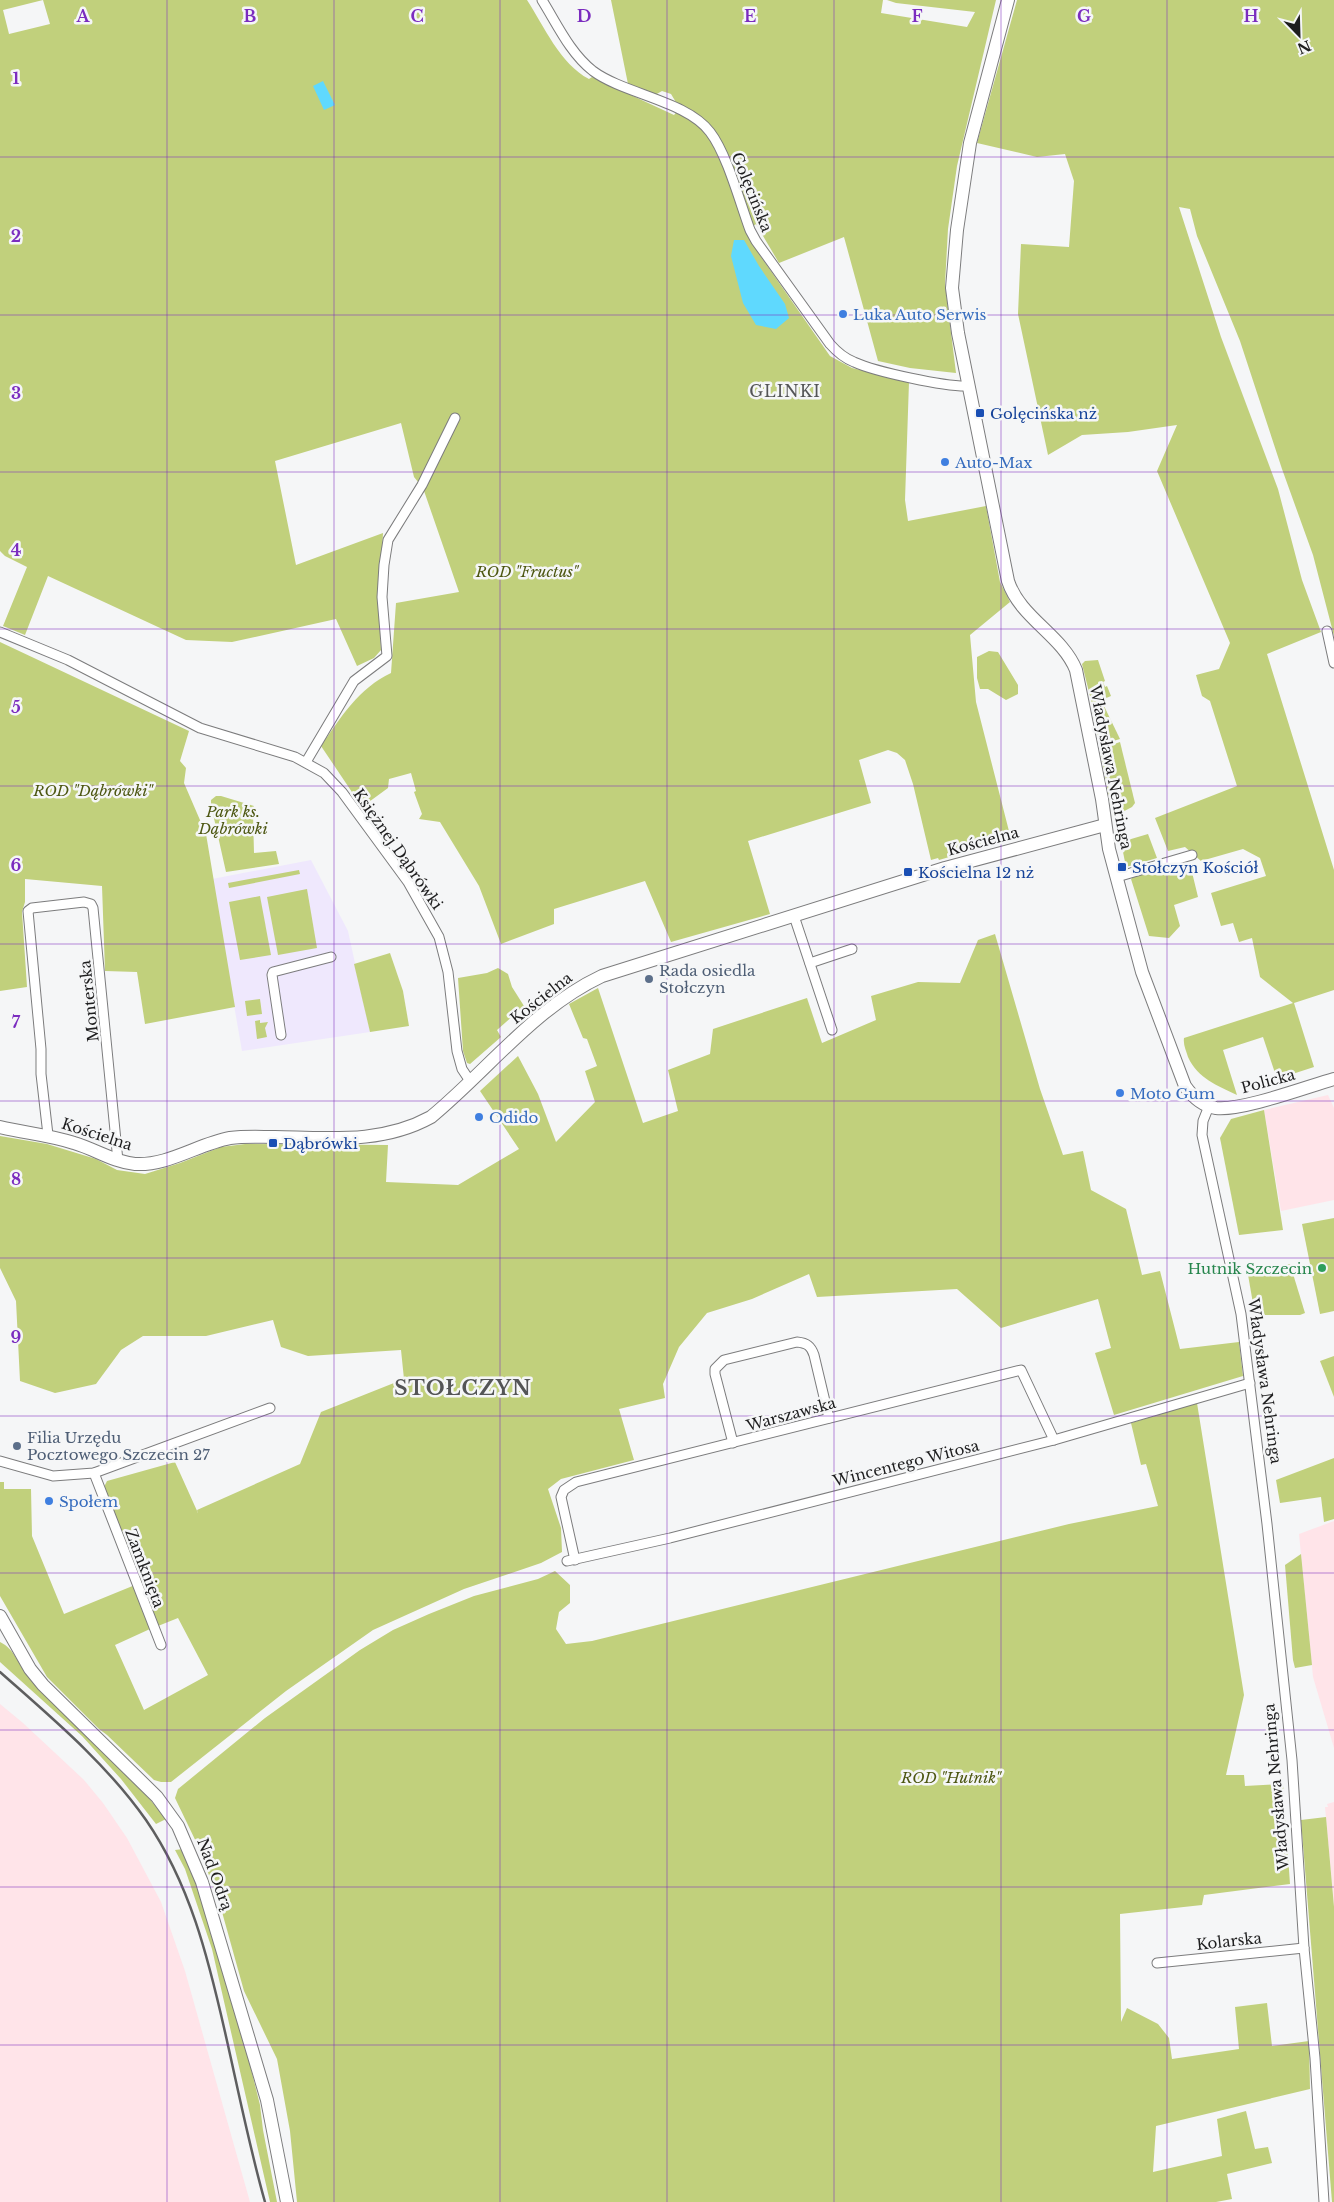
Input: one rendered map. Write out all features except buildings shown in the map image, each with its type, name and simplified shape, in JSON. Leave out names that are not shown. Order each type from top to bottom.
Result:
[{"type":"street","name":"Golęcińska","points":[[542,0],[573,51],[593,71],[687,114],[709,130],[719,147],[750,230],[756,241],[830,344],[840,355],[855,363],[880,370],[950,385],[968,386]]},
{"type":"street","name":"Władysława Nehringa","points":[[1008,0],[972,135],[953,263],[954,313],[1009,585],[1020,604],[1068,656],[1075,668],[1102,800],[1105,825],[1144,977],[1182,1080],[1192,1095],[1209,1106],[1203,1121],[1202,1136],[1240,1314],[1250,1383],[1292,1760],[1304,1948],[1315,2058],[1324,2202]]},
{"type":"street","points":[[306,762],[354,681],[387,656],[382,597],[388,540],[422,485],[455,418]]},
{"type":"street","points":[[1327,631],[1334,663]]},
{"type":"street","name":"Księżnej Dąbrówki","points":[[0,632],[75,664],[200,728],[306,762],[324,772],[342,792],[408,882],[429,916],[439,937],[446,958],[456,1051],[462,1069],[470,1081]]},
{"type":"street","name":"Kościelna","points":[[0,1127],[48,1135],[75,1143],[118,1160],[138,1164],[152,1162],[221,1140],[242,1137],[350,1138],[391,1134],[413,1127],[431,1116],[531,1024],[580,986],[623,968],[946,868],[1105,825]]},
{"type":"street","points":[[1117,877],[1192,855]]},
{"type":"street","name":"Monterska","points":[[28,911],[32,908],[84,902],[90,904],[93,908],[118,1160]]},
{"type":"street","name":"Kościelna","points":[[28,911],[41,1048],[41,1074],[48,1135]]},
{"type":"street","points":[[794,916],[832,1030]]},
{"type":"street","points":[[810,962],[852,949]]},
{"type":"street","points":[[281,1034],[273,972],[331,957]]},
{"type":"street","name":"Policka","points":[[1209,1106],[1218,1108],[1232,1107],[1334,1079]]},
{"type":"street","points":[[733,1443],[715,1374],[715,1369],[724,1360],[797,1342],[805,1342],[812,1347],[829,1418]]},
{"type":"street","name":"Warszawska","points":[[571,1560],[561,1497],[569,1485],[1021,1370],[1054,1440]]},
{"type":"street","name":"Wincentego Witosa","points":[[571,1560],[1054,1440],[1250,1383]]},
{"type":"street","points":[[0,1461],[53,1476],[94,1473],[270,1408]]},
{"type":"street","name":"Zamknięta","points":[[94,1473],[160,1645]]},
{"type":"street","name":"Nad Odrą","points":[[0,1616],[30,1669],[43,1685],[157,1797],[173,1818],[187,1843],[205,1890],[266,2094],[287,2202]]},
{"type":"street","name":"Kolarska","points":[[1157,1963],[1304,1948]]},
{"type":"shaded area","points":[[311,860],[348,931],[370,1032],[242,1051],[212,879]]},
{"type":"shaded area","points":[[1328,1095],[1334,1108],[1334,1200],[1281,1211],[1264,1110]]},
{"type":"shaded area","points":[[1334,1521],[1334,1748],[1313,1677],[1299,1534]]},
{"type":"shaded area","points":[[0,1704],[84,1780],[103,1803],[127,1838],[161,1902],[185,1971],[250,2202],[0,2202]]},
{"type":"shaded area","points":[[1334,1802],[1334,1907],[1325,1807],[1328,1807],[1327,1804]]},
{"type":"green space","name":"ROD \"Fructus\"","points":[[0,0],[43,0],[527,0],[561,54],[579,72],[589,79],[592,77],[674,115],[682,106],[677,104],[671,94],[662,91],[655,95],[628,84],[611,0],[883,0],[881,13],[967,27],[975,12],[896,3],[887,0],[996,0],[957,166],[948,229],[945,284],[956,373],[910,368],[878,361],[844,237],[779,263],[756,224],[747,231],[759,254],[830,356],[852,368],[909,382],[905,500],[908,521],[986,506],[1000,582],[1010,602],[970,635],[976,702],[1011,839],[939,860],[938,858],[931,860],[913,784],[905,760],[897,753],[888,750],[859,760],[871,803],[748,841],[770,914],[671,942],[645,881],[554,909],[554,924],[501,944],[479,886],[440,822],[419,819],[422,814],[414,792],[416,791],[411,773],[389,779],[388,788],[362,807],[321,746],[360,695],[391,673],[396,603],[459,592],[423,488],[414,477],[401,423],[275,461],[296,565],[383,533],[379,607],[381,650],[374,658],[357,666],[336,619],[232,642],[186,640],[48,576],[25,635],[3,626],[27,567],[5,556],[0,551]],"holes":[[[43,0],[50,24],[9,34],[3,10]]]},
{"type":"green space","points":[[1017,0],[1334,0],[1334,636],[1313,555],[1282,469],[1240,341],[1197,236],[1190,209],[1179,207],[1221,337],[1278,489],[1302,580],[1321,632],[1267,654],[1334,870],[1334,990],[1294,1003],[1314,1067],[1277,1079],[1263,1037],[1223,1050],[1237,1095],[1215,1084],[1197,1071],[1188,1057],[1184,1038],[1293,1003],[1260,977],[1252,938],[1239,942],[1233,923],[1221,926],[1211,893],[1266,876],[1260,858],[1243,849],[1201,861],[1185,847],[1168,851],[1155,818],[1237,786],[1210,701],[1202,696],[1196,675],[1219,669],[1230,643],[1157,471],[1177,425],[1128,432],[1082,435],[1048,455],[1018,314],[1021,244],[1069,247],[1074,181],[1065,154],[1037,157],[977,143]]},
{"type":"green space","name":"ROD \"Dąbrówki\"","points":[[0,642],[189,731],[180,761],[186,768],[184,783],[206,834],[235,1007],[145,1024],[137,972],[105,971],[102,886],[25,879],[25,902],[22,912],[27,987],[0,991]]},
{"type":"green space","points":[[989,651],[998,652],[1018,685],[1018,694],[1006,700],[988,689],[980,689],[977,678],[977,657]]},
{"type":"green space","points":[[1098,660],[1105,681],[1103,682],[1111,696],[1092,704],[1082,664],[1085,661]]},
{"type":"green space","points":[[1104,706],[1120,739],[1100,745],[1092,710]]},
{"type":"green space","points":[[1120,742],[1135,803],[1132,807],[1113,817],[1100,749]]},
{"type":"green space","name":"Park ks. Dąbrówki","points":[[216,796],[254,806],[254,853],[276,851],[279,864],[226,872],[211,805],[211,800]]},
{"type":"green space","points":[[1148,834],[1157,858],[1126,867],[1121,842]]},
{"type":"green space","points":[[1190,864],[1198,897],[1174,905],[1180,926],[1169,938],[1149,936],[1131,879],[1136,875]]},
{"type":"green space","points":[[299,870],[300,874],[229,888],[228,883]]},
{"type":"green space","points":[[307,889],[317,948],[278,955],[267,897]]},
{"type":"green space","points":[[260,896],[271,955],[240,960],[229,902]]},
{"type":"green space","points":[[995,934],[1040,1089],[1063,1155],[1083,1151],[1091,1190],[1126,1209],[1142,1275],[1160,1271],[1180,1349],[1239,1342],[1243,1376],[1114,1415],[1095,1353],[1111,1348],[1098,1299],[1001,1328],[957,1289],[817,1297],[809,1274],[752,1299],[707,1313],[679,1347],[663,1384],[665,1398],[619,1409],[634,1460],[561,1479],[548,1489],[561,1528],[562,1552],[541,1563],[464,1589],[373,1630],[286,1691],[171,1782],[154,1780],[47,1677],[0,1596],[0,1482],[4,1482],[4,1489],[31,1489],[32,1536],[64,1614],[135,1585],[150,1629],[115,1645],[144,1710],[208,1675],[178,1618],[158,1626],[104,1487],[107,1481],[175,1462],[198,1513],[197,1510],[300,1464],[321,1412],[404,1379],[401,1350],[308,1356],[281,1347],[273,1320],[206,1336],[143,1336],[121,1350],[96,1384],[55,1393],[20,1381],[16,1301],[0,1268],[0,1136],[47,1144],[96,1159],[117,1170],[145,1174],[221,1147],[245,1144],[388,1145],[386,1182],[458,1185],[519,1149],[480,1091],[518,1056],[538,1094],[556,1142],[595,1102],[585,1071],[597,1066],[587,1039],[583,1038],[569,1004],[598,988],[643,1123],[678,1111],[668,1070],[710,1054],[713,1029],[807,998],[822,1043],[876,1020],[871,996],[918,982],[960,983],[978,940]]},
{"type":"green space","points":[[390,953],[403,991],[409,1026],[370,1032],[354,964]]},
{"type":"green space","points":[[498,968],[508,974],[512,987],[524,1006],[497,1030],[501,1037],[470,1064],[467,1063],[463,1051],[458,978],[487,973]]},
{"type":"green space","points":[[260,999],[262,1014],[247,1016],[245,1001]]},
{"type":"green space","points":[[260,1020],[260,1023],[268,1022],[265,1028],[267,1037],[257,1039],[255,1021]]},
{"type":"green space","points":[[1264,1110],[1283,1230],[1239,1235],[1220,1138],[1231,1119]]},
{"type":"green space","name":"Hutnik Szczecin","points":[[1334,1218],[1334,1311],[1320,1314],[1302,1224]]},
{"type":"green space","points":[[1290,1264],[1305,1313],[1300,1315],[1255,1315],[1247,1269]]},
{"type":"green space","points":[[1334,1356],[1334,1397],[1320,1361]]},
{"type":"green space","name":"ROD \"Hutnik\"","points":[[1197,1403],[1244,1695],[1226,1775],[1244,1775],[1245,1786],[1283,1784],[1290,1884],[1204,1895],[1202,1905],[1120,1914],[1121,2022],[1127,2008],[1158,2024],[1169,2038],[1172,2059],[1239,2049],[1235,2007],[1267,2003],[1272,2046],[1309,2041],[1310,2089],[1156,2126],[1153,2172],[1222,2156],[1217,2119],[1246,2111],[1255,2149],[1268,2147],[1272,2163],[1227,2174],[1232,2199],[1216,2202],[297,2202],[290,2131],[277,2059],[244,1991],[222,1912],[200,1850],[175,1798],[178,1789],[265,1718],[360,1650],[393,1630],[474,1596],[538,1579],[555,1571],[570,1585],[570,1603],[559,1612],[556,1629],[566,1644],[592,1641],[1069,1524],[1158,1506],[1146,1464],[1141,1465],[1131,1423]]},
{"type":"green space","points":[[1334,1458],[1334,1519],[1324,1522],[1321,1497],[1280,1503],[1276,1480]]},
{"type":"green space","points":[[1301,1554],[1312,1665],[1295,1668],[1285,1565]]},
{"type":"green space","points":[[0,1642],[13,1653],[29,1677],[117,1764],[166,1819],[156,1824],[121,1779],[82,1736],[0,1662]]},
{"type":"green space","points":[[1326,1817],[1334,1907],[1334,2202],[1332,2202],[1301,1820]]},
{"type":"green space","points":[[183,1849],[200,1889],[243,2037],[260,2105],[277,2202],[270,2202],[212,1949],[185,1869],[175,1850]]},
{"type":"water","points":[[323,81],[335,105],[324,110],[313,86]]},
{"type":"water","points":[[734,240],[744,240],[785,304],[789,318],[776,329],[756,325],[743,303],[731,256]]},
{"type":"railway","points":[[0,1672],[78,1742],[114,1779],[146,1820],[175,1870],[196,1922],[212,1976],[265,2202]]},
{"type":"place","name":"Luka Auto Serwis","points":[[843,314]]},
{"type":"place","name":"Golęcińska nż","points":[[980,413]]},
{"type":"place","name":"Auto-Max","points":[[945,462]]},
{"type":"place","name":"Stołczyn Kościół","points":[[1122,867]]},
{"type":"place","name":"Kościelna 12 nż","points":[[908,872]]},
{"type":"place","name":"Rada osiedla Stołczyn","points":[[649,979]]},
{"type":"place","name":"Moto Gum","points":[[1120,1093]]},
{"type":"place","name":"Odido","points":[[479,1117]]},
{"type":"place","name":"Dąbrówki","points":[[273,1143]]},
{"type":"place","name":"Hutnik Szczecin","points":[[1322,1268]]},
{"type":"place","name":"Filia Urzędu Pocztowego Szczecin 27","points":[[17,1446]]},
{"type":"place","name":"Społem","points":[[49,1501]]},
{"type":"district","name":"GLINKI","points":[[785,391]]},
{"type":"district","name":"STOŁCZYN","points":[[463,1388]]}]
